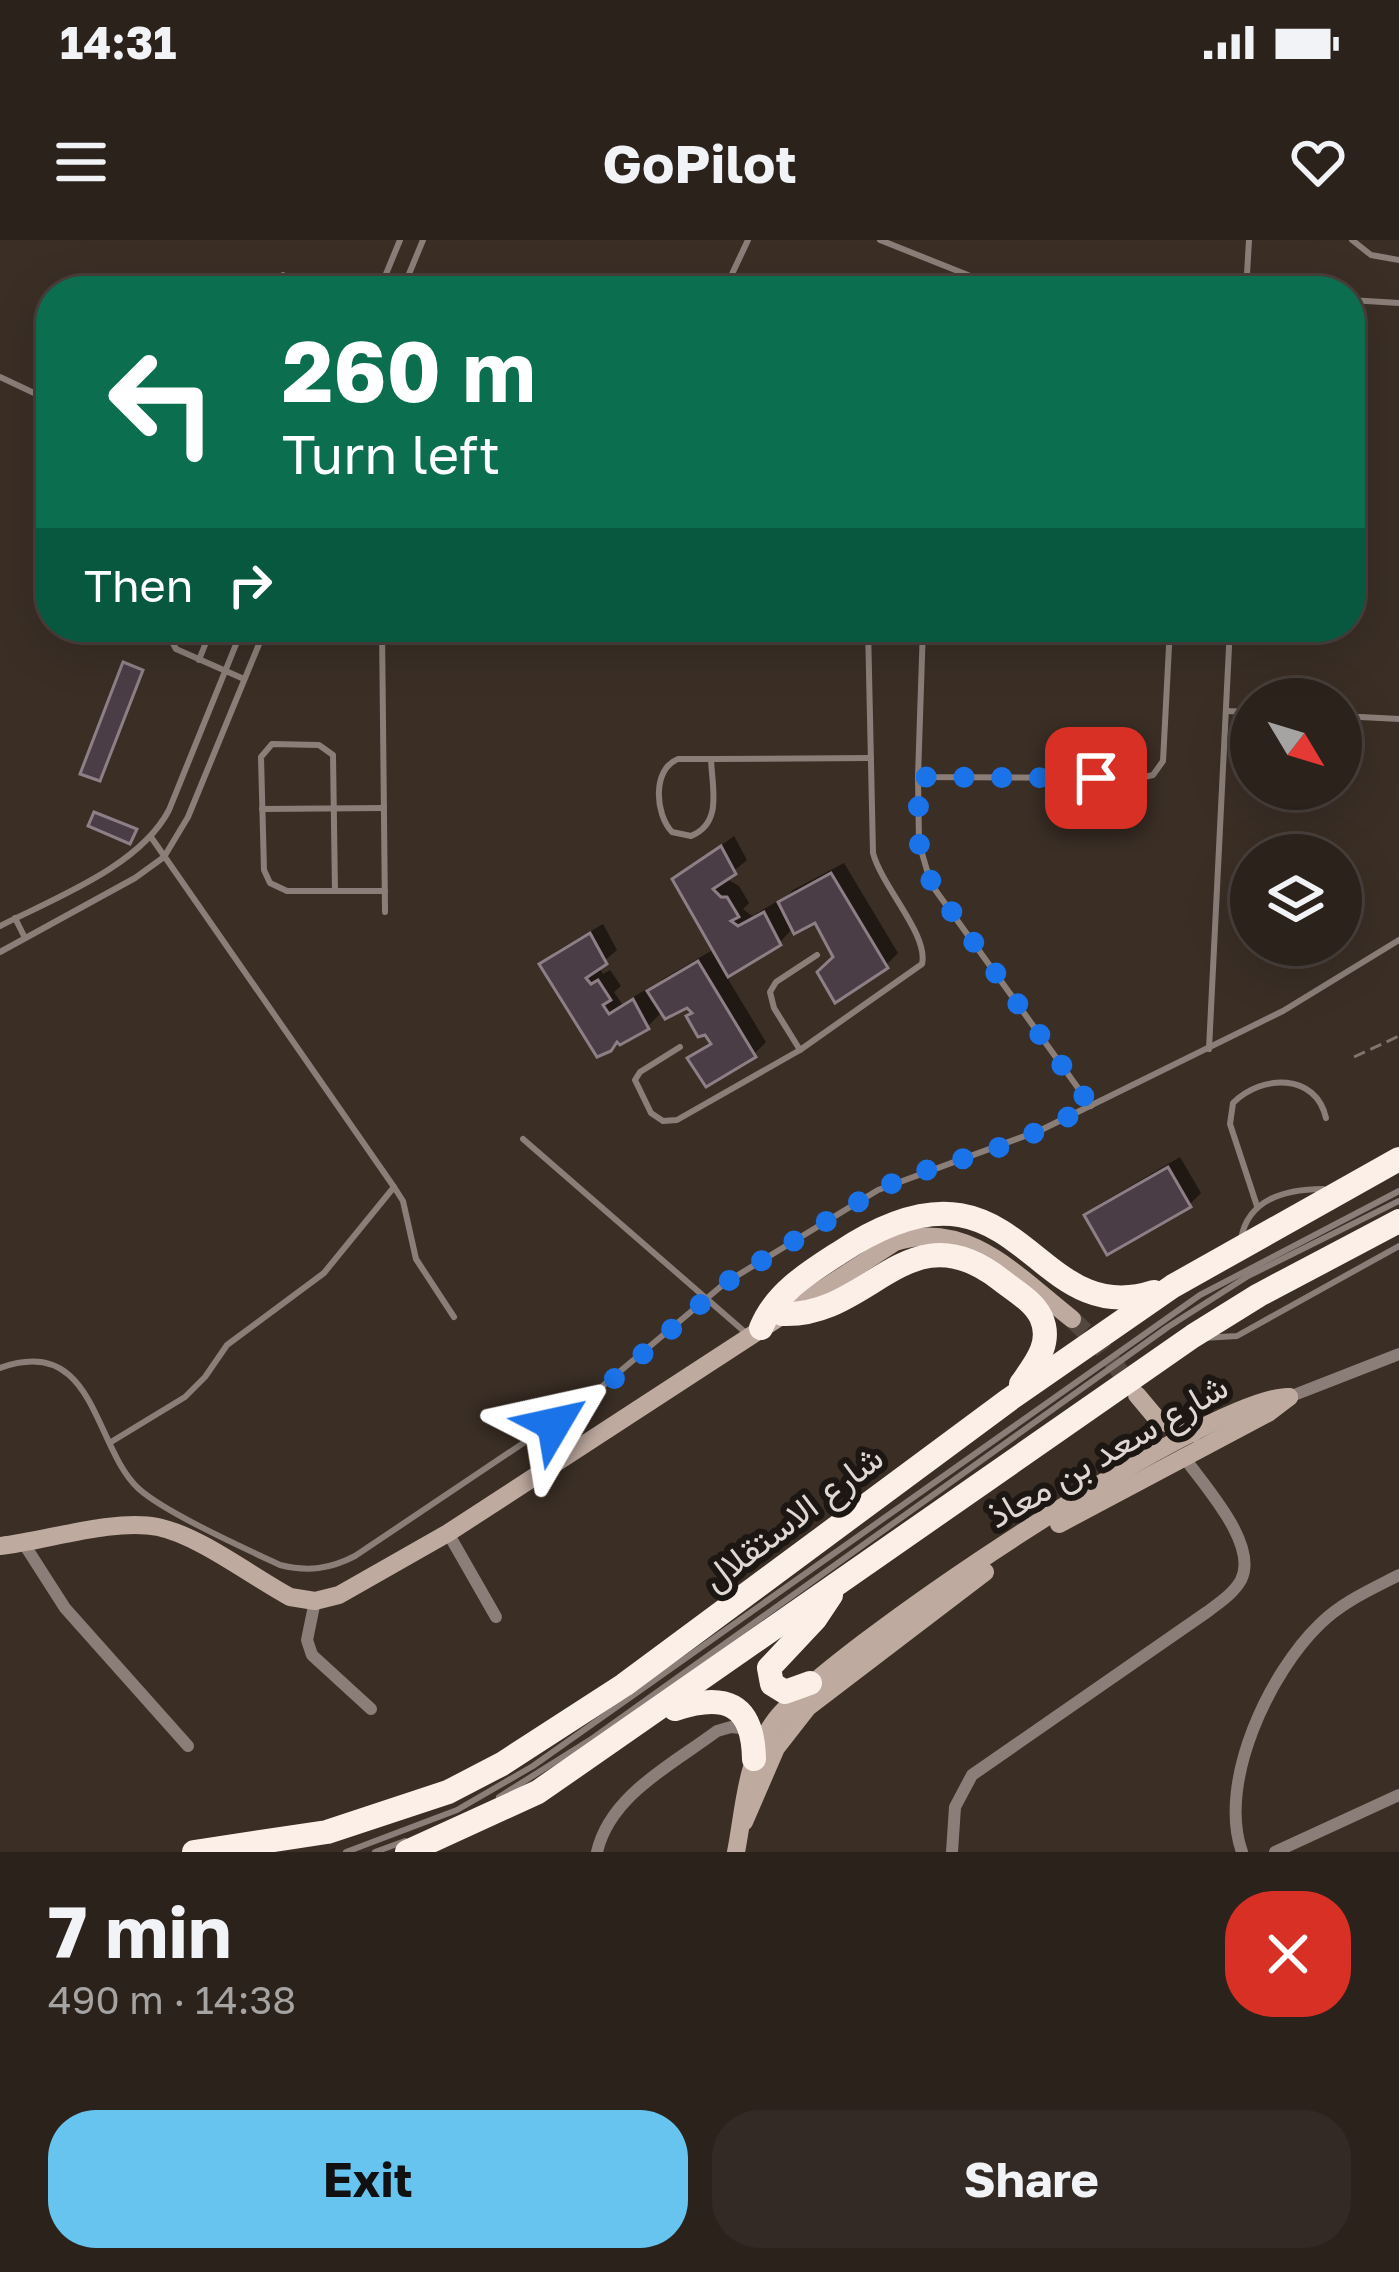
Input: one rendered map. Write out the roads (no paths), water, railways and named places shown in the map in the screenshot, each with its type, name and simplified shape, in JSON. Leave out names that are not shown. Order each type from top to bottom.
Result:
[{"type":"highway","name":"شارع الاستقلال","points":[[194,1852],[327,1832],[448,1792],[502,1764],[624,1685],[1010,1399],[1173,1286],[1399,1159]]},
{"type":"highway","points":[[764,1326],[783,1294],[826,1262],[886,1224],[920,1214],[956,1214],[990,1224],[1078,1289],[1099,1298],[1133,1299],[1173,1286]]},
{"type":"highway","points":[[407,1852],[538,1792],[1193,1336],[1399,1221]]},
{"type":"highway","points":[[764,1326],[828,1306],[914,1258],[940,1253],[965,1257],[1034,1307],[1044,1328],[1042,1351],[1010,1399]]},
{"type":"highway","points":[[810,1683],[785,1692],[772,1684],[769,1668],[815,1619],[837,1581]]},
{"type":"highway","points":[[650,1717],[698,1702],[718,1701],[742,1714],[752,1730],[754,1760]]},
{"type":"street","points":[[0,1546],[111,1528],[158,1528],[290,1597],[315,1601],[339,1595],[448,1533],[880,1250],[911,1237],[945,1235],[976,1246],[1072,1319]]},
{"type":"street","points":[[1289,1397],[1399,1354]]},
{"type":"street","points":[[1137,1395],[1150,1414],[1166,1425],[1193,1433]]},
{"type":"street","name":"شارع سعد بن معاذ","points":[[736,1852],[754,1760],[772,1724],[810,1683],[1144,1461],[1264,1400],[1289,1397]]},
{"type":"street","name":"شارع سعد بن معاذ","points":[[741,1826],[776,1748],[808,1707],[992,1560],[1268,1413],[1289,1397]]},
{"type":"street","points":[[1144,1461],[1153,1444],[1150,1414]]},
{"type":"street","points":[[952,1852],[955,1808],[972,1775],[1239,1585],[1246,1568],[1240,1538],[1184,1456]]},
{"type":"street","points":[[448,1533],[496,1617]]},
{"type":"street","points":[[24,1544],[64,1609],[188,1746]]},
{"type":"street","points":[[1242,1852],[1236,1828],[1240,1784],[1272,1684],[1323,1620],[1399,1575]]},
{"type":"street","points":[[315,1601],[307,1640],[312,1655],[371,1709]]},
{"type":"street","points":[[717,1731],[718,1701]]},
{"type":"street","points":[[597,1852],[606,1825],[625,1801],[717,1731],[738,1726],[752,1730]]},
{"type":"street","points":[[1275,1852],[1399,1795]]},
{"type":"lane","points":[[386,276],[400,240]]},
{"type":"lane","points":[[408,276],[422,242],[412,240]]},
{"type":"lane","points":[[731,276],[748,240]]},
{"type":"lane","points":[[880,240],[970,276]]},
{"type":"lane","points":[[1247,276],[1249,240]]},
{"type":"lane","points":[[1352,240],[1371,256],[1399,260]]},
{"type":"lane","points":[[1365,301],[1399,303]]},
{"type":"lane","points":[[0,377],[36,394]]},
{"type":"lane","points":[[172,642],[176,649],[244,679]]},
{"type":"lane","points":[[199,660],[206,642]]},
{"type":"lane","points":[[0,926],[122,860],[152,837],[169,810],[237,642]]},
{"type":"lane","points":[[0,952],[135,878],[164,857],[182,832],[260,642]]},
{"type":"lane","points":[[382,642],[385,912]]},
{"type":"lane","points":[[680,1047],[635,1080],[651,1113],[663,1121],[677,1120],[800,1050],[912,974],[924,958],[922,945],[881,878],[873,854],[868,642]]},
{"type":"lane","points":[[922,642],[919,843],[932,884],[1091,1106]]},
{"type":"lane","points":[[918,777],[1153,776],[1163,761],[1169,642]]},
{"type":"lane","points":[[1209,1049],[1229,642]]},
{"type":"lane","points":[[1226,711],[1230,711]]},
{"type":"lane","points":[[1362,717],[1399,719]]},
{"type":"lane","points":[[335,891],[335,760],[319,745],[268,746],[261,757],[264,870],[270,883],[282,890],[335,891],[385,891]]},
{"type":"lane","points":[[711,759],[711,820],[698,834],[678,835],[663,822],[662,772],[673,760],[711,759],[871,758]]},
{"type":"lane","points":[[262,809],[384,808]]},
{"type":"lane","points":[[152,837],[394,1186],[403,1201],[416,1259],[454,1317]]},
{"type":"lane","points":[[15,918],[25,938]]},
{"type":"lane","points":[[0,1368],[32,1362],[65,1373],[83,1388],[133,1483],[152,1498],[280,1564],[328,1567],[355,1556],[567,1415],[746,1269],[893,1183],[1013,1143],[1209,1049],[1283,1011],[1399,940]]},
{"type":"lane","points":[[800,1050],[774,1008],[770,992],[776,982],[817,955]]},
{"type":"lane","points":[[1258,1206],[1230,1124],[1233,1103],[1246,1093],[1291,1082],[1315,1094],[1327,1118]]},
{"type":"lane","points":[[523,1139],[706,1298],[764,1326]]},
{"type":"lane","points":[[111,1442],[196,1388],[227,1345],[324,1273],[394,1186]]},
{"type":"lane","points":[[1240,1248],[1242,1229],[1258,1206],[1297,1191],[1338,1192]]},
{"type":"lane","points":[[346,1852],[422,1826],[519,1775],[1200,1295],[1399,1191]]},
{"type":"lane","points":[[375,1852],[448,1823],[536,1776],[1168,1327],[1293,1252],[1399,1201]]},
{"type":"lane","points":[[1193,1336],[1218,1340],[1237,1336],[1399,1246]]},
{"type":"tunnel","points":[[1072,1319],[1135,1391]]}]
